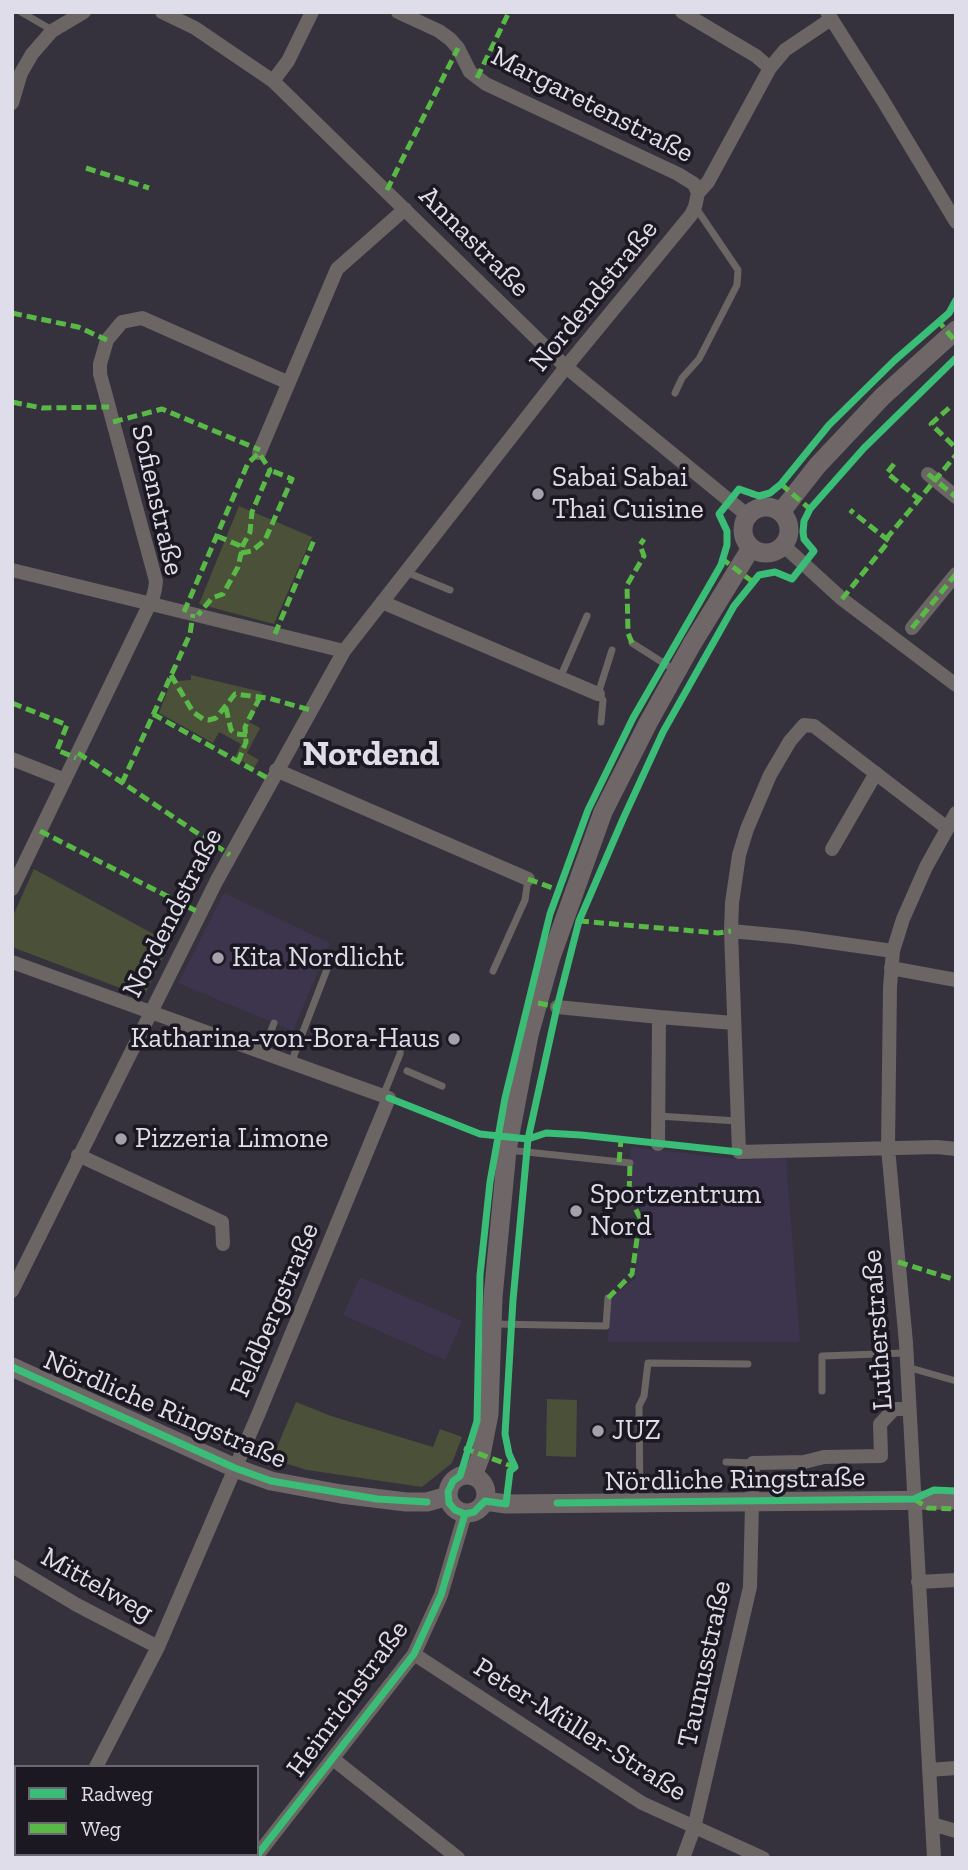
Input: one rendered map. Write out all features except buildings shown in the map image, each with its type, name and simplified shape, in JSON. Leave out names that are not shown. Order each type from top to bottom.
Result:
[{"type":"street","points":[[12,103],[24,65],[52,31],[84,12]]},
{"type":"street","name":"Annastraße","points":[[162,12],[195,28],[274,81],[566,368],[747,515]]},
{"type":"street","points":[[274,81],[288,61],[312,12]]},
{"type":"street","name":"Margaretenstraße","points":[[398,12],[450,39],[458,48],[470,72],[486,84],[678,174],[694,184],[697,200]]},
{"type":"street","points":[[682,12],[756,56],[770,68]]},
{"type":"street","points":[[829,15],[956,222]]},
{"type":"street","name":"Nordendstraße","points":[[12,1291],[149,1012],[276,770],[344,651],[697,200],[770,68],[785,50],[829,15]]},
{"type":"street","points":[[259,453],[337,270],[405,209]]},
{"type":"street","name":"Sofienstraße","points":[[12,889],[150,604],[156,581],[100,373],[102,351],[113,330],[122,322],[142,318],[289,383]]},
{"type":"street","points":[[781,512],[854,426],[911,369],[956,330]]},
{"type":"street","points":[[928,474],[956,497]]},
{"type":"street","points":[[763,507],[773,507],[781,512],[789,524],[787,539],[783,545],[768,553],[751,548],[743,537],[743,522],[747,515],[754,509],[763,507]]},
{"type":"street","points":[[783,545],[842,599],[956,685]]},
{"type":"street","points":[[473,1476],[485,1441],[489,1414],[501,1192],[507,1150],[529,1035],[563,919],[603,812],[677,671],[751,548]]},
{"type":"street","points":[[12,570],[344,651]]},
{"type":"street","points":[[912,628],[954,580]]},
{"type":"street","points":[[382,602],[598,694]]},
{"type":"street","points":[[947,828],[814,726],[804,725],[798,729],[770,775],[747,829],[739,855],[731,931],[739,1152],[956,1149]]},
{"type":"street","points":[[12,759],[65,780]]},
{"type":"street","points":[[276,770],[528,879]]},
{"type":"street","points":[[832,849],[876,773]]},
{"type":"street","name":"Lutherstraße","points":[[934,1858],[906,1360],[888,1148],[891,968],[893,951],[913,894],[956,813]]},
{"type":"street","points":[[731,931],[893,951]]},
{"type":"street","points":[[12,962],[386,1097]]},
{"type":"street","points":[[891,968],[956,980]]},
{"type":"street","points":[[557,1007],[734,1023]]},
{"type":"street","points":[[658,1144],[659,1017]]},
{"type":"street","name":"Feldbergstraße","points":[[97,1765],[158,1647],[235,1468],[386,1097]]},
{"type":"street","points":[[78,1155],[222,1222],[223,1244]]},
{"type":"street","name":"Nördliche Ringstraße","points":[[12,1367],[235,1468],[285,1485],[377,1499],[427,1502],[448,1496]]},
{"type":"street","points":[[752,1463],[881,1456],[880,1424],[894,1409],[909,1409]]},
{"type":"street","name":"Taunusstraße","points":[[682,1858],[694,1828],[750,1587],[752,1463]]},
{"type":"street","points":[[460,1476],[473,1476],[484,1486],[485,1501],[480,1509],[465,1514],[456,1510],[448,1496],[450,1486],[460,1476]]},
{"type":"street","name":"Nördliche Ringstraße","points":[[485,1501],[506,1504],[956,1500]]},
{"type":"street","name":"Heinrichstraße","points":[[259,1853],[414,1654],[441,1595],[465,1514]]},
{"type":"street","name":"Mittelweg","points":[[12,1566],[77,1605],[158,1647]]},
{"type":"street","points":[[918,1582],[956,1580]]},
{"type":"street","name":"Peter-Müller-Straße","points":[[414,1654],[642,1803],[763,1858]]},
{"type":"street","points":[[333,1759],[458,1858]]},
{"type":"street","points":[[929,1770],[956,1768]]},
{"type":"street","points":[[932,1824],[956,1831]]},
{"type":"lane","points":[[21,12],[52,31]]},
{"type":"lane","points":[[675,393],[682,378],[699,359],[737,285],[738,270],[697,200]]},
{"type":"lane","points":[[405,572],[450,590]]},
{"type":"lane","points":[[561,678],[587,616]]},
{"type":"lane","points":[[632,643],[677,671]]},
{"type":"lane","points":[[601,722],[603,700],[598,694],[612,650]]},
{"type":"lane","points":[[494,971],[525,900],[528,879]]},
{"type":"lane","points":[[291,1063],[329,964]]},
{"type":"lane","points":[[263,1053],[274,1023]]},
{"type":"lane","points":[[386,1097],[400,1054],[401,1044],[394,1031]]},
{"type":"lane","points":[[407,1071],[442,1086]]},
{"type":"lane","points":[[658,1116],[738,1121]]},
{"type":"lane","points":[[507,1150],[630,1163]]},
{"type":"lane","points":[[492,1324],[606,1326],[608,1298]]},
{"type":"lane","points":[[822,1391],[822,1356],[906,1360],[956,1381]]},
{"type":"lane","points":[[640,1502],[639,1406],[644,1396],[648,1363],[748,1364]]},
{"type":"lane","points":[[726,1462],[752,1463]]},
{"type":"shaded area","points":[[224,893],[330,943],[293,1031],[178,983]]},
{"type":"shaded area","points":[[631,1147],[743,1160],[786,1157],[800,1342],[608,1342],[610,1298],[635,1279],[641,1207],[629,1195]]},
{"type":"shaded area","points":[[360,1277],[462,1321],[445,1360],[343,1315]]},
{"type":"green space","points":[[239,506],[312,537],[274,624],[199,604]]},
{"type":"green space","points":[[191,675],[262,692],[261,700],[249,722],[260,728],[247,753],[259,760],[254,768],[235,757],[241,744],[219,732],[213,743],[159,713],[172,679],[191,680]]},
{"type":"green space","points":[[34,869],[170,943],[146,992],[136,994],[12,947],[12,918]]},
{"type":"green space","points":[[547,1399],[577,1400],[576,1457],[546,1456]]},
{"type":"green space","points":[[296,1402],[331,1416],[433,1447],[440,1429],[462,1437],[452,1463],[422,1487],[307,1470],[272,1459]]},
{"type":"marked path","points":[[477,78],[509,12]]},
{"type":"marked path","points":[[387,190],[458,48]]},
{"type":"marked path","points":[[86,168],[149,188]]},
{"type":"marked path","points":[[12,313],[78,327],[107,340]]},
{"type":"marked path","points":[[941,320],[939,322],[956,342]]},
{"type":"marked path","points":[[12,402],[42,408],[109,407]]},
{"type":"marked path","points":[[949,408],[931,424],[956,448]]},
{"type":"marked path","points":[[113,422],[162,409],[260,450]]},
{"type":"marked path","points":[[184,612],[248,463],[259,453],[270,470],[252,512],[250,532],[243,545],[238,567],[223,594],[212,598],[198,615]]},
{"type":"marked path","points":[[886,539],[956,455]]},
{"type":"marked path","points":[[894,464],[887,473],[919,499]]},
{"type":"marked path","points":[[241,553],[252,551],[265,540],[292,479],[270,470]]},
{"type":"marked path","points":[[928,474],[956,497]]},
{"type":"marked path","points":[[781,484],[810,509]]},
{"type":"marked path","points":[[842,599],[889,541],[850,510]]},
{"type":"marked path","points":[[217,536],[243,547]]},
{"type":"marked path","points":[[632,643],[628,633],[627,585],[644,556],[640,545],[644,539]]},
{"type":"marked path","points":[[275,634],[314,540]]},
{"type":"marked path","points":[[721,558],[753,582]]},
{"type":"marked path","points":[[912,628],[956,574]]},
{"type":"marked path","points":[[122,783],[190,634],[193,614]]},
{"type":"marked path","points":[[171,675],[193,712],[203,719],[216,718],[235,694],[268,698],[310,710]]},
{"type":"marked path","points":[[238,762],[246,742],[245,727],[260,697]]},
{"type":"marked path","points":[[12,703],[67,725],[57,750],[76,758]]},
{"type":"marked path","points":[[226,708],[231,730],[236,734],[247,735]]},
{"type":"marked path","points":[[153,714],[271,780]]},
{"type":"marked path","points":[[78,753],[230,855]]},
{"type":"marked path","points":[[40,831],[200,913]]},
{"type":"marked path","points":[[528,879],[558,890]]},
{"type":"marked path","points":[[579,921],[718,933],[731,931]]},
{"type":"marked path","points":[[538,1003],[557,1007]]},
{"type":"marked path","points":[[619,1162],[621,1140]]},
{"type":"marked path","points":[[608,1298],[632,1274],[640,1218],[629,1195],[630,1163]]},
{"type":"marked path","points":[[898,1262],[956,1280]]},
{"type":"marked path","points":[[464,1448],[514,1467]]},
{"type":"marked path","points":[[914,1499],[928,1508],[956,1509]]},
{"type":"cycle path","points":[[956,300],[949,313],[895,360],[829,425],[781,484],[770,493],[759,496],[739,489],[719,514],[727,531],[727,545],[721,565],[633,718],[588,810],[550,914],[505,1098],[490,1182],[480,1275],[477,1421],[460,1476],[453,1481],[448,1492],[449,1503],[455,1510],[465,1514],[474,1512],[485,1501],[506,1504],[510,1471],[515,1467],[505,1434],[513,1300],[528,1139],[579,921],[623,819],[663,732],[734,606],[759,575],[775,572],[792,579],[814,551],[804,539],[803,532],[804,521],[810,509],[864,448],[956,358]]},
{"type":"cycle path","points":[[389,1098],[480,1134],[528,1139],[546,1133],[581,1135],[739,1152]]},
{"type":"cycle path","points":[[12,1367],[235,1468],[271,1481],[377,1499],[427,1502]]},
{"type":"cycle path","points":[[557,1503],[914,1499],[934,1490],[956,1491]]},
{"type":"cycle path","points":[[259,1853],[414,1654],[441,1595],[465,1514]]},
{"type":"place","name":"Sabai Sabai Thai Cuisine","points":[[538,494]]},
{"type":"place","name":"Kita Nordlicht","points":[[218,958]]},
{"type":"place","name":"Katharina-von-Bora-Haus","points":[[454,1039]]},
{"type":"place","name":"Pizzeria Limone","points":[[121,1139]]},
{"type":"place","name":"Sportzentrum Nord","points":[[576,1211]]},
{"type":"place","name":"JUZ","points":[[598,1431]]},
{"type":"district","name":"Nordend","points":[[371,755]]}]
